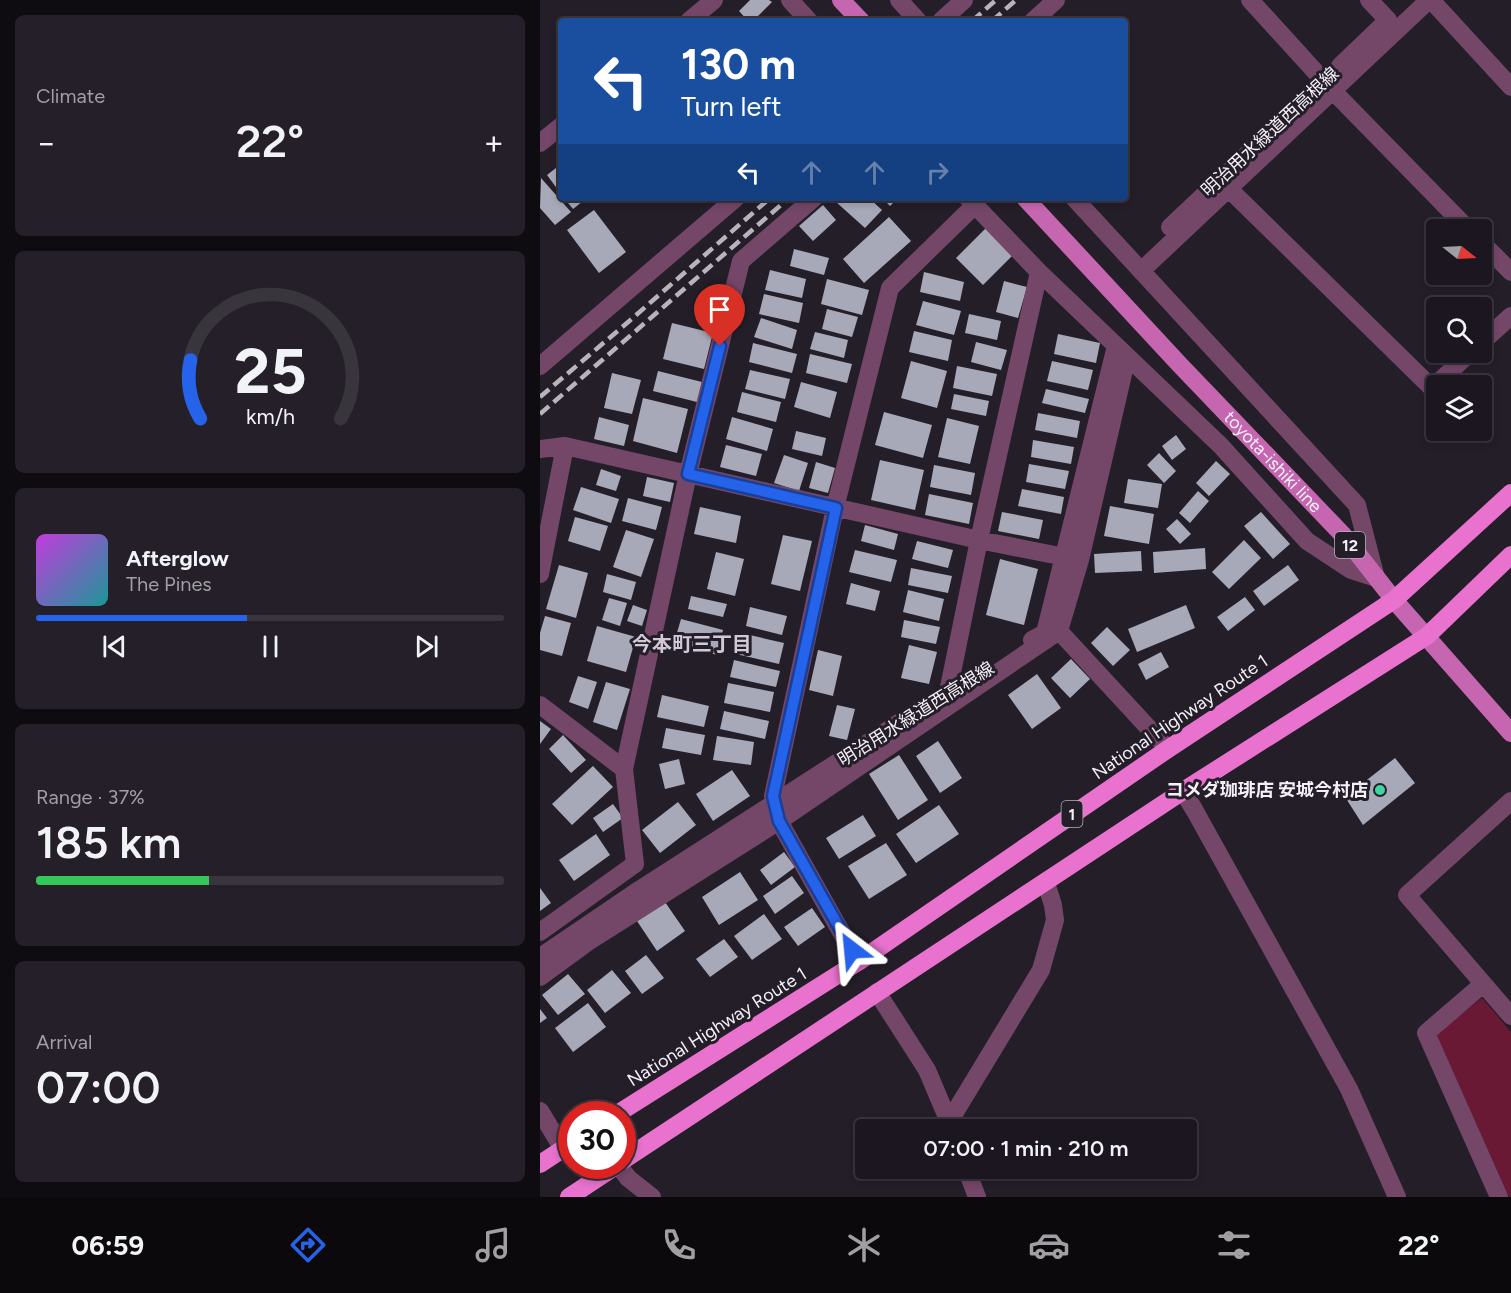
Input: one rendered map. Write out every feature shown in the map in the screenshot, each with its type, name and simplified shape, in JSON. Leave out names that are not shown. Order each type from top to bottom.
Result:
[{"type":"highway","name":"National Highway Route 1","points":[[636,1102],[858,962],[1168,749],[1394,600],[1511,493]]},
{"type":"highway","name":"1","points":[[636,1152],[877,992],[1046,884],[1183,791],[1427,636],[1511,555]]},
{"type":"highway","points":[[540,1164],[558,1152]]},
{"type":"highway","points":[[569,1197],[597,1179]]},
{"type":"main road","points":[[841,0],[858,18]]},
{"type":"main road","name":"toyota-ishiki line","points":[[1028,201],[1180,365],[1343,535],[1394,600],[1511,733]]},
{"type":"street","points":[[693,18],[714,0]]},
{"type":"street","points":[[790,0],[806,18]]},
{"type":"street","points":[[900,0],[915,18]]},
{"type":"street","points":[[944,18],[964,0]]},
{"type":"street","points":[[1036,18],[1056,0]]},
{"type":"street","points":[[1250,0],[1328,86],[1458,219]]},
{"type":"street","name":"明治用水緑道西高根線","points":[[1137,267],[1328,86],[1388,20],[1368,0]]},
{"type":"street","points":[[1137,267],[1229,189],[1328,86],[1430,0],[1511,87]]},
{"type":"street","points":[[540,143],[558,128]]},
{"type":"street","points":[[1229,189],[1432,388],[1459,363]]},
{"type":"street","points":[[540,366],[732,201]]},
{"type":"street","points":[[540,932],[635,864],[624,770],[688,474],[741,261],[811,201]]},
{"type":"street","points":[[1077,201],[1357,505],[1376,578]]},
{"type":"street","points":[[858,962],[777,813],[773,796],[836,508],[890,288],[971,202],[1039,272],[1221,446],[1307,541],[1351,570],[1376,578]]},
{"type":"street","points":[[1492,253],[1511,272]]},
{"type":"street","points":[[946,699],[1039,272]]},
{"type":"street","points":[[1492,333],[1511,316]]},
{"type":"street","points":[[540,977],[946,699],[1059,631],[1072,559],[1122,352]]},
{"type":"street","points":[[540,574],[565,446]]},
{"type":"street","points":[[540,449],[565,446],[1072,559]]},
{"type":"street","name":"明治用水緑道西高根線","points":[[946,699],[1045,633],[1072,559]]},
{"type":"street","points":[[1059,631],[1168,749]]},
{"type":"street","points":[[540,705],[624,770]]},
{"type":"street","points":[[1183,791],[1349,1089],[1397,1197]]},
{"type":"street","points":[[1511,801],[1407,895],[1511,1016]]},
{"type":"street","points":[[540,957],[639,890],[777,813]]},
{"type":"street","points":[[954,1119],[1041,970],[1055,920],[1046,884]]},
{"type":"street","points":[[1483,984],[1426,1032],[1499,1197]]},
{"type":"street","points":[[877,992],[927,1070],[947,1119]]},
{"type":"street","points":[[540,1111],[558,1134]]},
{"type":"street","points":[[629,1179],[652,1197]]},
{"type":"street","points":[[970,1179],[977,1197]]},
{"type":"shaded area","points":[[1482,998],[1511,1032],[1511,1197],[1509,1197],[1436,1034]]},
{"type":"building","points":[[750,0],[772,2],[756,18],[745,18],[739,11]]},
{"type":"building","points":[[558,166],[558,190],[547,175]]},
{"type":"building","points":[[541,178],[558,197],[558,201],[561,201],[571,212],[555,225],[540,208]]},
{"type":"building","points":[[566,201],[583,201],[573,209]]},
{"type":"building","points":[[872,201],[882,210],[865,228],[836,202]]},
{"type":"building","points":[[885,201],[895,201],[890,206]]},
{"type":"building","points":[[823,205],[836,220],[813,241],[799,226]]},
{"type":"building","points":[[594,210],[626,252],[599,273],[567,230]]},
{"type":"building","points":[[889,217],[911,241],[864,283],[843,259]]},
{"type":"building","points":[[987,227],[1014,254],[983,285],[956,258]]},
{"type":"building","points":[[794,249],[829,258],[824,275],[790,266]]},
{"type":"building","points":[[770,270],[806,279],[802,298],[765,290]]},
{"type":"building","points":[[924,272],[964,282],[960,301],[920,292]]},
{"type":"building","points":[[827,279],[869,290],[862,315],[821,304]]},
{"type":"building","points":[[1004,281],[1027,287],[1018,318],[996,312]]},
{"type":"building","points":[[764,294],[803,303],[799,323],[759,314]]},
{"type":"building","points":[[923,301],[961,311],[954,335],[916,325]]},
{"type":"building","points":[[827,309],[858,317],[852,337],[822,329]]},
{"type":"building","points":[[969,314],[1001,321],[997,340],[965,333]]},
{"type":"building","points":[[761,318],[797,330],[792,349],[754,337]]},
{"type":"building","points":[[672,323],[713,333],[704,369],[663,359]]},
{"type":"building","points":[[914,331],[952,340],[948,361],[909,352]]},
{"type":"building","points":[[815,332],[848,340],[844,358],[810,349]]},
{"type":"building","points":[[1058,334],[1100,343],[1096,363],[1054,354]]},
{"type":"building","points":[[976,342],[1007,350],[1001,370],[971,362]]},
{"type":"building","points":[[753,343],[797,354],[792,373],[749,362]]},
{"type":"building","points":[[810,354],[852,364],[847,383],[806,373]]},
{"type":"building","points":[[911,361],[947,371],[937,408],[901,398]]},
{"type":"building","points":[[1052,361],[1093,370],[1088,390],[1047,381]]},
{"type":"building","points":[[957,366],[997,374],[992,396],[953,388]]},
{"type":"building","points":[[750,370],[790,379],[785,399],[745,389]]},
{"type":"building","points":[[658,371],[702,382],[697,402],[653,391]]},
{"type":"building","points":[[612,373],[641,380],[632,414],[604,408]]},
{"type":"building","points":[[801,382],[837,392],[830,418],[794,407]]},
{"type":"building","points":[[1046,389],[1089,399],[1085,413],[1042,403]]},
{"type":"building","points":[[742,392],[781,402],[776,422],[737,412]]},
{"type":"building","points":[[954,394],[989,401],[986,416],[951,409]]},
{"type":"building","points":[[643,398],[688,409],[677,453],[633,441]]},
{"type":"building","points":[[884,412],[932,425],[923,458],[875,445]]},
{"type":"building","points":[[1038,413],[1080,421],[1077,438],[1035,430]]},
{"type":"building","points":[[599,417],[629,425],[624,446],[594,439]]},
{"type":"building","points":[[732,417],[773,429],[767,451],[726,439]]},
{"type":"building","points":[[947,418],[979,426],[970,464],[938,457]]},
{"type":"building","points":[[796,431],[826,438],[822,456],[792,449]]},
{"type":"building","points":[[1176,435],[1186,449],[1172,460],[1162,446]]},
{"type":"building","points":[[1033,440],[1074,447],[1071,464],[1031,457]]},
{"type":"building","points":[[726,445],[762,454],[756,476],[720,467]]},
{"type":"building","points":[[1159,453],[1176,471],[1164,483],[1147,465]]},
{"type":"building","points":[[784,455],[808,463],[799,491],[774,483]]},
{"type":"building","points":[[880,460],[924,470],[915,510],[871,500]]},
{"type":"building","points":[[1216,461],[1230,474],[1209,496],[1196,483]]},
{"type":"building","points":[[816,462],[835,468],[828,493],[809,488]]},
{"type":"building","points":[[1029,464],[1069,471],[1065,489],[1026,482]]},
{"type":"building","points":[[934,465],[975,473],[971,495],[930,487]]},
{"type":"building","points":[[601,469],[621,476],[616,491],[596,485]]},
{"type":"building","points":[[647,477],[674,483],[670,502],[643,496]]},
{"type":"building","points":[[1128,479],[1162,484],[1158,508],[1124,503]]},
{"type":"building","points":[[581,487],[619,499],[611,523],[573,510]]},
{"type":"building","points":[[1022,489],[1064,497],[1061,514],[1018,506]]},
{"type":"building","points":[[1198,491],[1209,501],[1190,523],[1179,513]]},
{"type":"building","points":[[929,494],[973,503],[969,524],[925,515]]},
{"type":"building","points":[[628,498],[662,507],[656,530],[622,521]]},
{"type":"building","points":[[1110,506],[1154,514],[1149,544],[1104,536]]},
{"type":"building","points":[[700,507],[741,516],[736,543],[694,534]]},
{"type":"building","points":[[1002,512],[1043,520],[1039,539],[998,531]]},
{"type":"building","points":[[1261,512],[1290,544],[1273,559],[1244,526]]},
{"type":"building","points":[[575,517],[608,526],[600,551],[568,541]]},
{"type":"building","points":[[1177,519],[1191,534],[1180,544],[1166,529]]},
{"type":"building","points":[[865,525],[898,534],[894,550],[861,541]]},
{"type":"building","points":[[626,530],[654,539],[641,577],[613,567]]},
{"type":"building","points":[[783,535],[812,541],[800,591],[771,584]]},
{"type":"building","points":[[1244,540],[1261,558],[1229,589],[1212,572]]},
{"type":"building","points":[[917,541],[953,550],[948,568],[912,559]]},
{"type":"building","points":[[1205,548],[1206,569],[1154,573],[1153,552]]},
{"type":"building","points":[[855,550],[897,560],[891,582],[849,572]]},
{"type":"building","points":[[1141,551],[1142,571],[1095,573],[1094,554]]},
{"type":"building","points":[[716,552],[744,559],[735,596],[707,589]]},
{"type":"building","points":[[1000,559],[1038,569],[1024,625],[986,615]]},
{"type":"building","points":[[559,565],[588,573],[576,618],[546,609]]},
{"type":"building","points":[[1288,565],[1299,580],[1264,606],[1253,591]]},
{"type":"building","points":[[911,568],[952,576],[948,593],[908,585]]},
{"type":"building","points":[[607,574],[636,582],[631,600],[603,592]]},
{"type":"building","points":[[851,583],[880,591],[875,611],[846,604]]},
{"type":"building","points":[[908,590],[944,599],[939,621],[903,612]]},
{"type":"building","points":[[691,596],[727,604],[723,617],[688,609]]},
{"type":"building","points":[[1245,597],[1255,610],[1228,631],[1217,617]]},
{"type":"building","points":[[609,598],[627,603],[620,626],[602,620]]},
{"type":"building","points":[[633,605],[647,610],[642,626],[627,621]]},
{"type":"building","points":[[1186,605],[1195,628],[1137,652],[1128,629]]},
{"type":"building","points":[[750,607],[787,616],[782,635],[746,626]]},
{"type":"building","points":[[545,616],[571,623],[562,656],[540,650],[540,633]]},
{"type":"building","points":[[681,619],[723,630],[717,655],[674,643]]},
{"type":"building","points":[[904,620],[940,627],[936,644],[901,637]]},
{"type":"building","points":[[597,626],[636,637],[626,672],[587,661]]},
{"type":"building","points":[[1107,627],[1130,650],[1113,666],[1091,643]]},
{"type":"building","points":[[741,633],[784,643],[779,664],[736,654]]},
{"type":"building","points":[[909,645],[937,652],[929,684],[901,678]]},
{"type":"building","points":[[818,650],[842,656],[833,696],[809,690]]},
{"type":"building","points":[[1161,652],[1169,667],[1146,680],[1138,664]]},
{"type":"building","points":[[1071,659],[1090,679],[1070,698],[1051,678]]},
{"type":"building","points":[[734,660],[780,671],[776,687],[730,677]]},
{"type":"building","points":[[1037,674],[1061,708],[1032,729],[1008,695]]},
{"type":"building","points":[[578,676],[597,682],[588,709],[569,702]]},
{"type":"building","points":[[606,682],[630,689],[617,730],[593,722]]},
{"type":"building","points":[[728,683],[774,692],[770,712],[724,703]]},
{"type":"building","points":[[662,695],[709,706],[704,727],[657,717]]},
{"type":"building","points":[[837,705],[855,709],[847,740],[829,736]]},
{"type":"building","points":[[724,711],[769,721],[765,739],[720,729]]},
{"type":"building","points":[[540,721],[551,729],[540,744]]},
{"type":"building","points":[[666,728],[705,735],[701,755],[662,748]]},
{"type":"building","points":[[563,735],[586,760],[571,773],[549,749]]},
{"type":"building","points":[[717,736],[754,742],[751,765],[713,760]]},
{"type":"building","points":[[938,741],[962,778],[940,793],[916,756]]},
{"type":"building","points":[[899,755],[928,800],[898,820],[869,774]]},
{"type":"building","name":"コメダ珈琲店 安城今村店","points":[[1395,758],[1415,783],[1363,825],[1345,797]]},
{"type":"building","points":[[679,759],[685,784],[665,789],[659,764]]},
{"type":"building","points":[[593,766],[613,787],[572,825],[552,804]]},
{"type":"building","points":[[732,770],[750,796],[713,821],[696,794]]},
{"type":"building","points":[[678,802],[696,825],[660,853],[642,830]]},
{"type":"building","points":[[613,804],[623,818],[603,832],[593,818]]},
{"type":"building","points":[[939,805],[959,834],[916,863],[896,834]]},
{"type":"building","points":[[863,815],[876,836],[839,859],[826,838]]},
{"type":"building","points":[[596,834],[610,855],[574,881],[559,860]]},
{"type":"building","points":[[886,843],[907,875],[869,899],[848,866]]},
{"type":"building","points":[[784,852],[795,867],[771,885],[760,870]]},
{"type":"building","points":[[740,872],[758,900],[719,925],[702,897]]},
{"type":"building","points":[[792,876],[804,893],[775,914],[763,896]]},
{"type":"building","points":[[540,888],[551,903],[540,911]]},
{"type":"building","points":[[665,902],[685,931],[657,951],[637,921]]},
{"type":"building","points":[[812,908],[825,927],[798,946],[784,927]]},
{"type":"building","points":[[764,914],[782,939],[752,960],[734,936]]},
{"type":"building","points":[[724,939],[738,957],[710,977],[696,959]]},
{"type":"building","points":[[646,955],[664,978],[642,994],[625,971]]},
{"type":"building","points":[[612,970],[631,993],[605,1013],[587,990]]},
{"type":"building","points":[[568,974],[585,994],[558,1015],[542,995]]},
{"type":"building","points":[[588,1003],[606,1027],[573,1052],[555,1028]]},
{"type":"building","points":[[540,1009],[547,1018],[540,1023]]},
{"type":"railway","points":[[975,18],[996,0]]},
{"type":"railway","points":[[995,18],[1016,0]]},
{"type":"railway","points":[[540,397],[767,201]]},
{"type":"railway","points":[[540,414],[786,201]]},
{"type":"place","name":"コメダ珈琲店 安城今村店","points":[[1380,790]]},
{"type":"district","name":"今本町三丁目","points":[[692,644]]},
{"type":"route","points":[[720,346],[688,474],[836,508],[773,796],[779,821],[852,950]]}]
